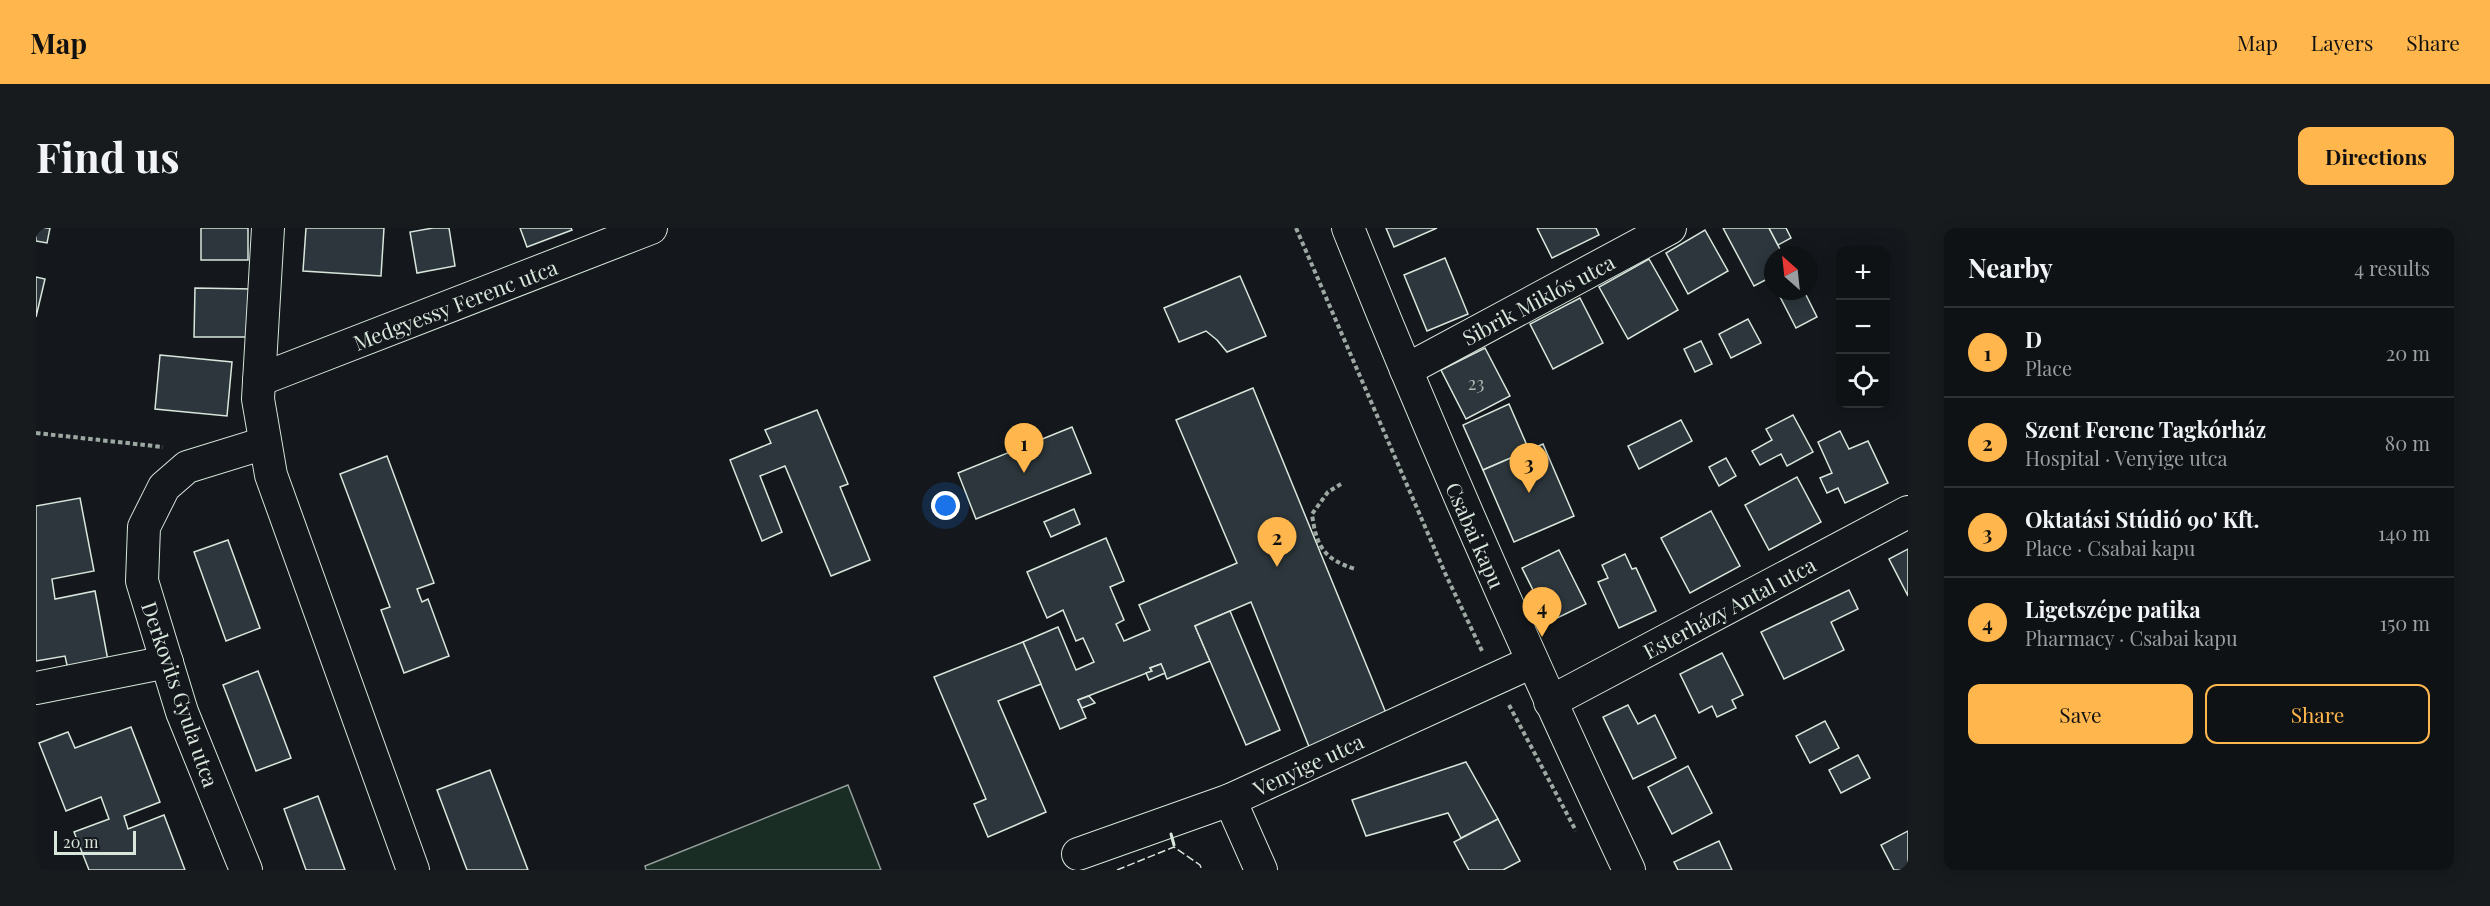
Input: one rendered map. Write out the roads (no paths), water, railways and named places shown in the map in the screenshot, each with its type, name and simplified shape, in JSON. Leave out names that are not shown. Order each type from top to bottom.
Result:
[{"type":"street","points":[[268,228],[258,399],[271,475],[413,870]]},
{"type":"street","name":"Medgyessy Ferenc utca","points":[[259,380],[651,228]]},
{"type":"street","name":"Csabai kapu","points":[[1348,228],[1407,370],[1417,402],[1550,702],[1629,870]]},
{"type":"street","name":"Sibrik Miklós utca","points":[[1407,370],[1670,228]]},
{"type":"street","name":"Derkovits Gyula utca","points":[[246,870],[182,712],[142,581],[144,526],[164,487],[187,467],[265,443]]},
{"type":"street","name":"Esterházy Antal utca","points":[[1550,702],[1908,512]]},
{"type":"street","points":[[36,688],[167,662]]},
{"type":"street","name":"Venyige utca","points":[[1078,854],[1230,800],[1532,662]]},
{"type":"street","points":[[1230,800],[1261,870]]},
{"type":"place","name":"D","points":[[1024,473]]},
{"type":"place","name":"Oktatási Stúdió 90' Kft.","points":[[1529,493]]},
{"type":"place","name":"Szent Ferenc Tagkórház","points":[[1277,567]]},
{"type":"place","name":"Ligetszépe patika","points":[[1542,637]]}]
